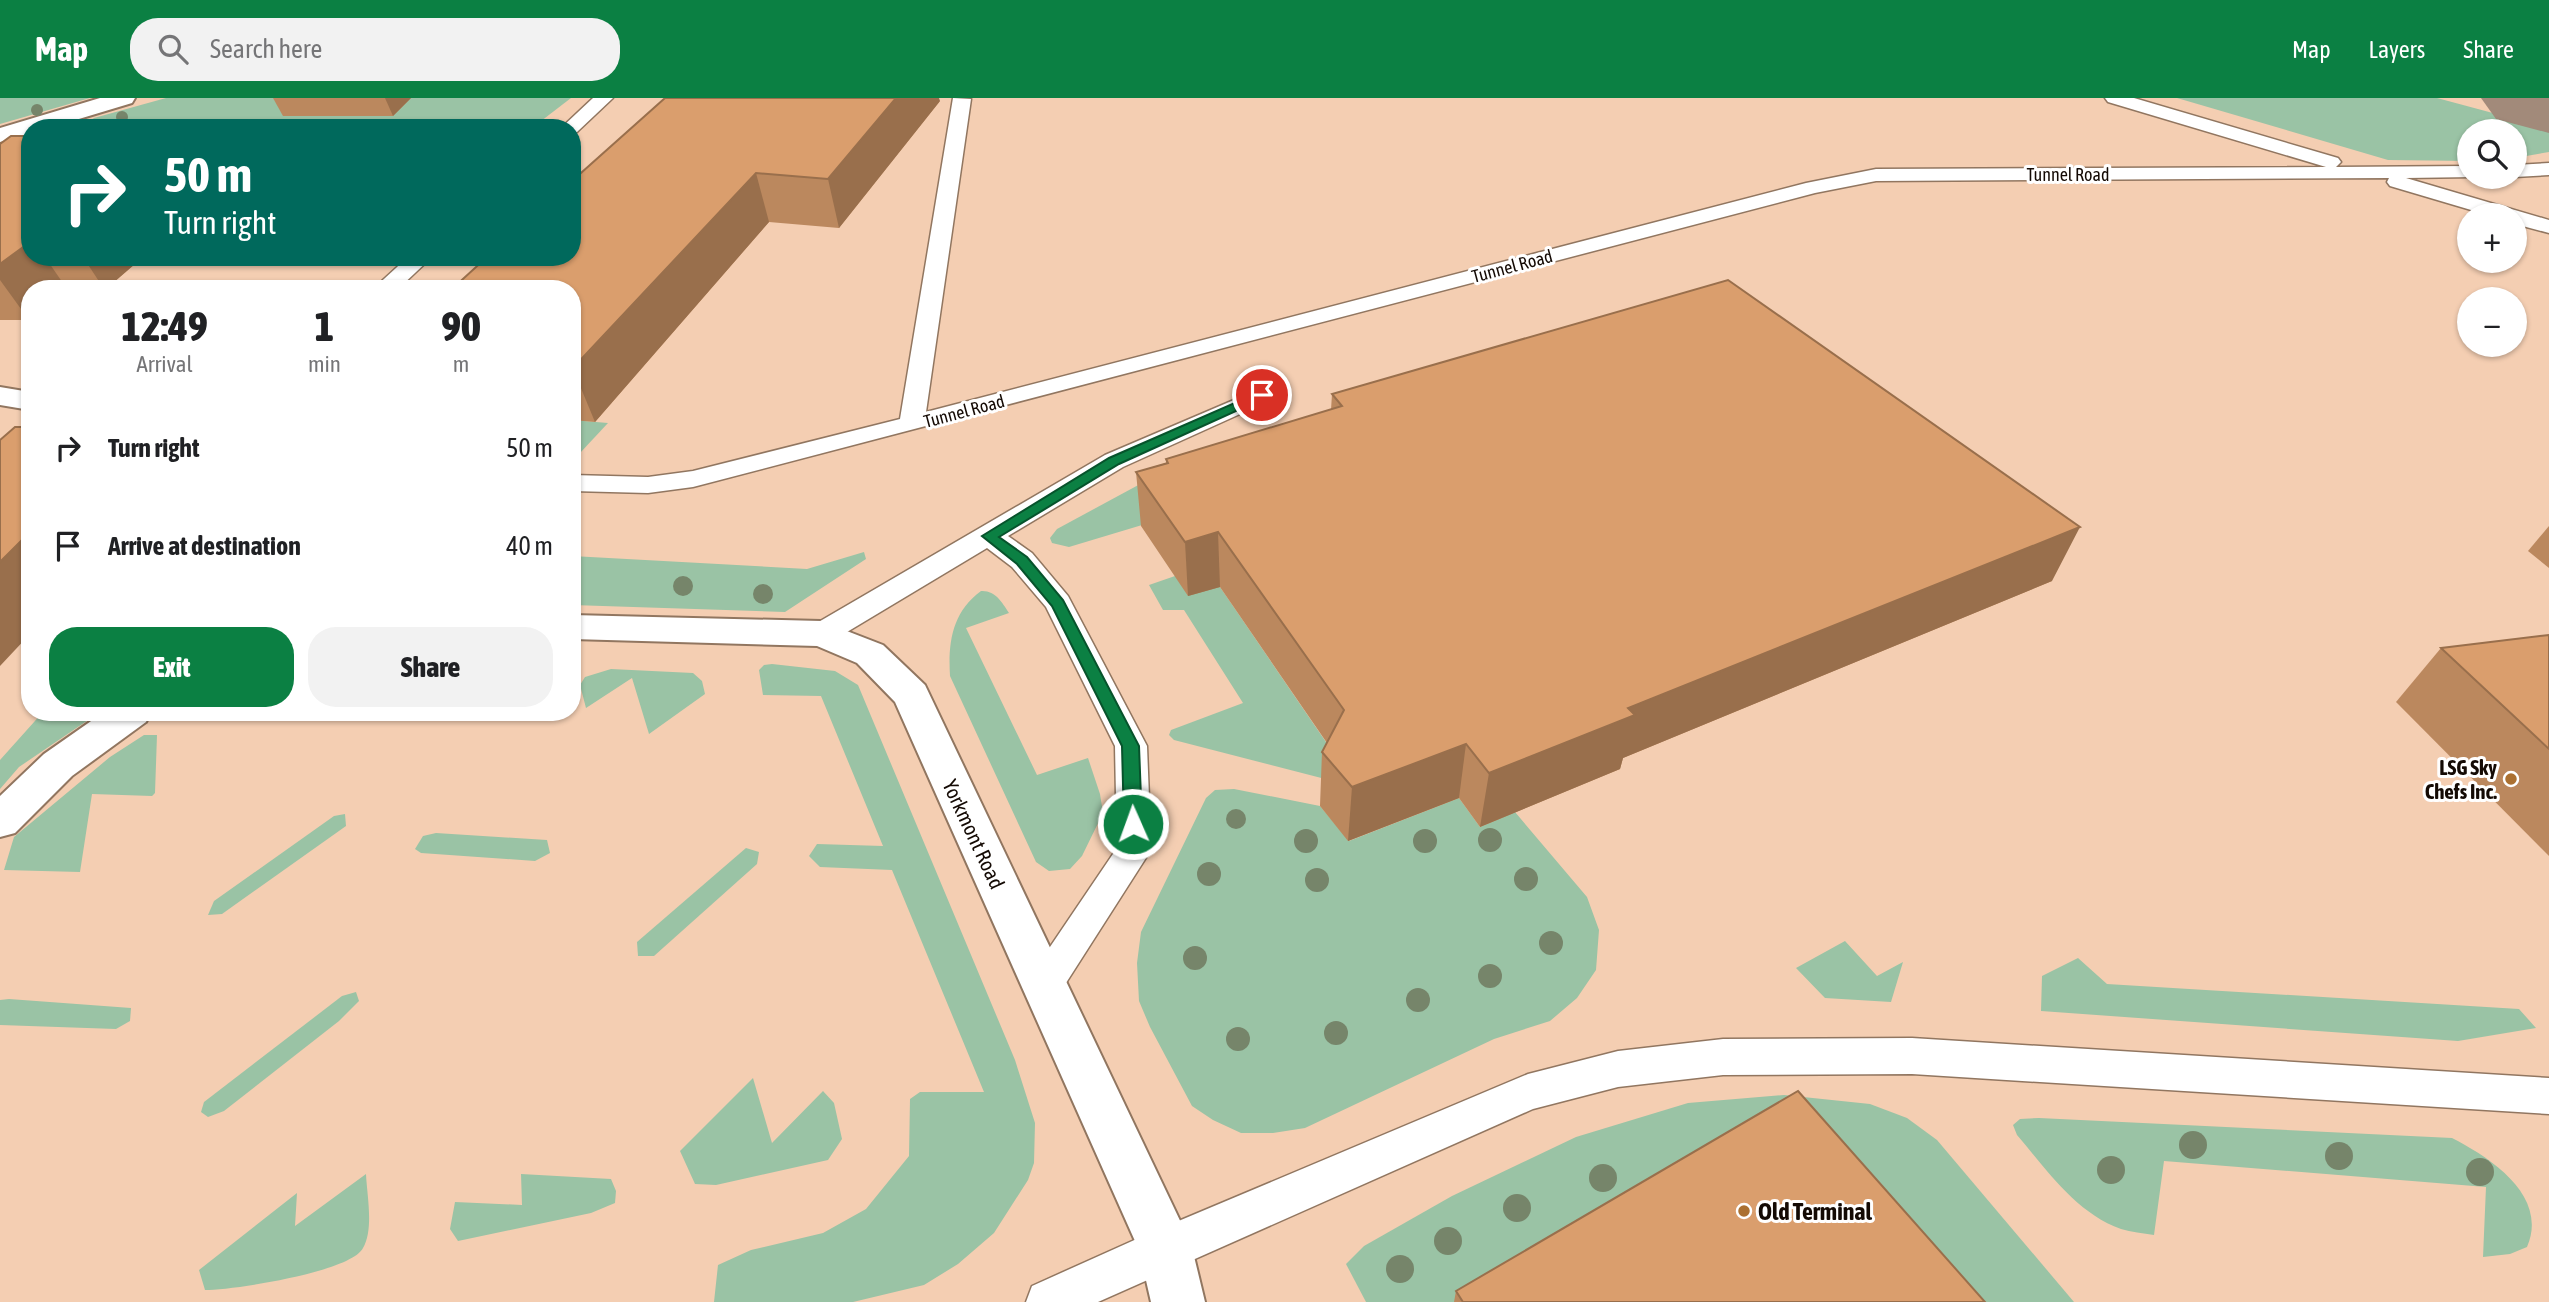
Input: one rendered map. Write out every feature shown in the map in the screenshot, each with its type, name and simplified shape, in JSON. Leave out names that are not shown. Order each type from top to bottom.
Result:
[{"type":"street","points":[[54,119],[124,98]]},
{"type":"street","points":[[0,135],[21,129]]},
{"type":"street","points":[[0,396],[21,400]]},
{"type":"street","name":"Yorkmont Road","points":[[581,627],[821,634],[870,654],[911,695],[1165,1248],[1178,1302]]},
{"type":"street","points":[[0,821],[58,765],[119,721]]},
{"type":"lane","points":[[580,119],[604,98]]},
{"type":"lane","points":[[2114,98],[2468,203]]},
{"type":"lane","points":[[912,424],[962,99]]},
{"type":"lane","points":[[2527,170],[2549,169]]},
{"type":"lane","name":"Tunnel Road","points":[[581,483],[648,485],[693,479],[1813,187],[1876,175],[2457,172]]},
{"type":"lane","points":[[2527,220],[2549,227]]},
{"type":"lane","points":[[394,280],[411,266]]},
{"type":"lane","points":[[821,634],[1114,461],[1262,395]]},
{"type":"lane","points":[[989,536],[1022,561],[1058,604],[1131,746],[1134,850],[1044,986]]},
{"type":"lane","points":[[1048,1302],[1165,1248],[1528,1092],[1618,1069],[1723,1057],[1912,1056],[2549,1096]]},
{"type":"shaded area","points":[[0,98],[2549,98],[2549,1302],[0,1302]]},
{"type":"green space","points":[[0,98],[90,98],[0,124]]},
{"type":"green space","points":[[166,98],[571,98],[544,119],[94,118]]},
{"type":"green space","points":[[2177,98],[2437,98],[2515,119],[2457,119],[2457,161],[2388,160]]},
{"type":"green space","points":[[2527,122],[2549,128],[2549,152],[2527,156]]},
{"type":"green space","points":[[581,421],[608,423],[581,452]]},
{"type":"green space","points":[[1155,476],[1172,516],[1069,547],[1052,543],[1050,538],[1057,529]]},
{"type":"green space","points":[[864,552],[866,559],[785,612],[581,605],[581,556],[807,569]]},
{"type":"green space","points":[[1175,576],[1220,587],[1341,764],[1333,781],[1174,740],[1169,735],[1171,730],[1243,703],[1184,610],[1163,610],[1149,585]]},
{"type":"green space","points":[[981,591],[994,595],[1009,613],[966,628],[1037,775],[1088,758],[1100,794],[1103,813],[1082,856],[1070,869],[1049,871],[1036,862],[950,676],[951,640],[958,618],[971,599]]},
{"type":"green space","points":[[764,665],[835,671],[858,685],[1015,1060],[1035,1123],[1034,1163],[1028,1180],[994,1233],[958,1264],[924,1285],[853,1302],[714,1302],[718,1265],[751,1250],[823,1233],[866,1209],[909,1156],[910,1099],[920,1092],[984,1092],[892,870],[820,867],[809,856],[817,844],[883,846],[821,696],[763,695],[759,670]]},
{"type":"green space","points":[[611,669],[693,673],[702,681],[705,694],[649,734],[632,678],[586,708],[581,689],[585,677]]},
{"type":"green space","points":[[35,721],[87,721],[19,767],[0,789],[0,760]]},
{"type":"green space","points":[[144,735],[157,735],[155,793],[152,796],[92,794],[80,872],[4,870],[14,837],[110,757]]},
{"type":"green space","points":[[1234,789],[1320,806],[1349,841],[1459,798],[1480,827],[1515,812],[1587,897],[1599,930],[1596,970],[1577,998],[1550,1021],[1494,1039],[1305,1128],[1273,1133],[1241,1133],[1213,1120],[1192,1106],[1150,1027],[1139,1001],[1137,963],[1141,932],[1206,798],[1215,790]]},
{"type":"green space","points":[[345,814],[346,826],[222,914],[208,915],[214,901],[334,816]]},
{"type":"green space","points":[[436,833],[547,840],[550,853],[535,861],[421,853],[415,849],[423,836]]},
{"type":"green space","points":[[746,848],[759,852],[757,864],[654,956],[638,956],[637,942]]},
{"type":"green space","points":[[1845,941],[1877,976],[1903,962],[1891,1002],[1825,998],[1796,968]]},
{"type":"green space","points":[[2078,958],[2107,984],[2519,1009],[2536,1028],[2458,1041],[2041,1011],[2042,976]]},
{"type":"green space","points":[[356,992],[359,1001],[339,1021],[224,1111],[208,1117],[201,1112],[204,1102],[342,996]]},
{"type":"green space","points":[[0,1000],[131,1008],[130,1021],[116,1029],[0,1025]]},
{"type":"green space","points":[[753,1078],[772,1143],[823,1091],[834,1103],[842,1139],[828,1160],[716,1185],[695,1184],[680,1151]]},
{"type":"green space","points":[[1784,1095],[1870,1104],[1907,1118],[1937,1140],[2074,1302],[1366,1302],[1346,1264],[1364,1246],[1452,1196],[1576,1137],[1688,1103]]},
{"type":"green space","points":[[2020,1119],[2452,1138],[2483,1156],[2512,1181],[2523,1195],[2530,1211],[2532,1228],[2527,1247],[2510,1254],[2483,1257],[2486,1187],[2164,1161],[2154,1235],[2125,1230],[2105,1222],[2076,1201],[2017,1135],[2013,1125]]},
{"type":"green space","points":[[366,1174],[368,1232],[363,1248],[354,1257],[337,1265],[290,1278],[205,1290],[199,1270],[297,1193],[295,1226]]},
{"type":"green space","points":[[521,1174],[611,1179],[616,1191],[615,1203],[591,1213],[458,1241],[450,1229],[455,1202],[522,1205]]},
{"type":"building","points":[[665,98],[896,98],[828,179],[756,173],[581,359],[581,280],[462,280],[477,266],[581,266],[581,173]]},
{"type":"building","points":[[11,136],[21,136],[21,249],[0,264],[0,144]]},
{"type":"building","points":[[1728,280],[2080,527],[1628,708],[1635,715],[1489,773],[1466,744],[1352,787],[1322,752],[1344,710],[1218,532],[1185,542],[1136,472],[1168,463],[1166,459],[1342,406],[1332,394]]},
{"type":"building","points":[[15,427],[21,427],[21,541],[0,562],[0,440]]},
{"type":"building","points":[[2549,635],[2549,749],[2441,648]]},
{"type":"building","name":"Old Terminal","points":[[1798,1091],[1985,1302],[1463,1302],[1456,1291]]},
{"type":"taxiway","points":[[2531,98],[2549,103]]},
{"type":"place","name":"LSG Sky Chefs Inc.","points":[[2511,779]]},
{"type":"place","name":"Old Terminal","points":[[1744,1211]]},
{"type":"route","points":[[1133,824],[1131,746],[1058,604],[1022,561],[989,536],[1114,461],[1262,395]]}]
